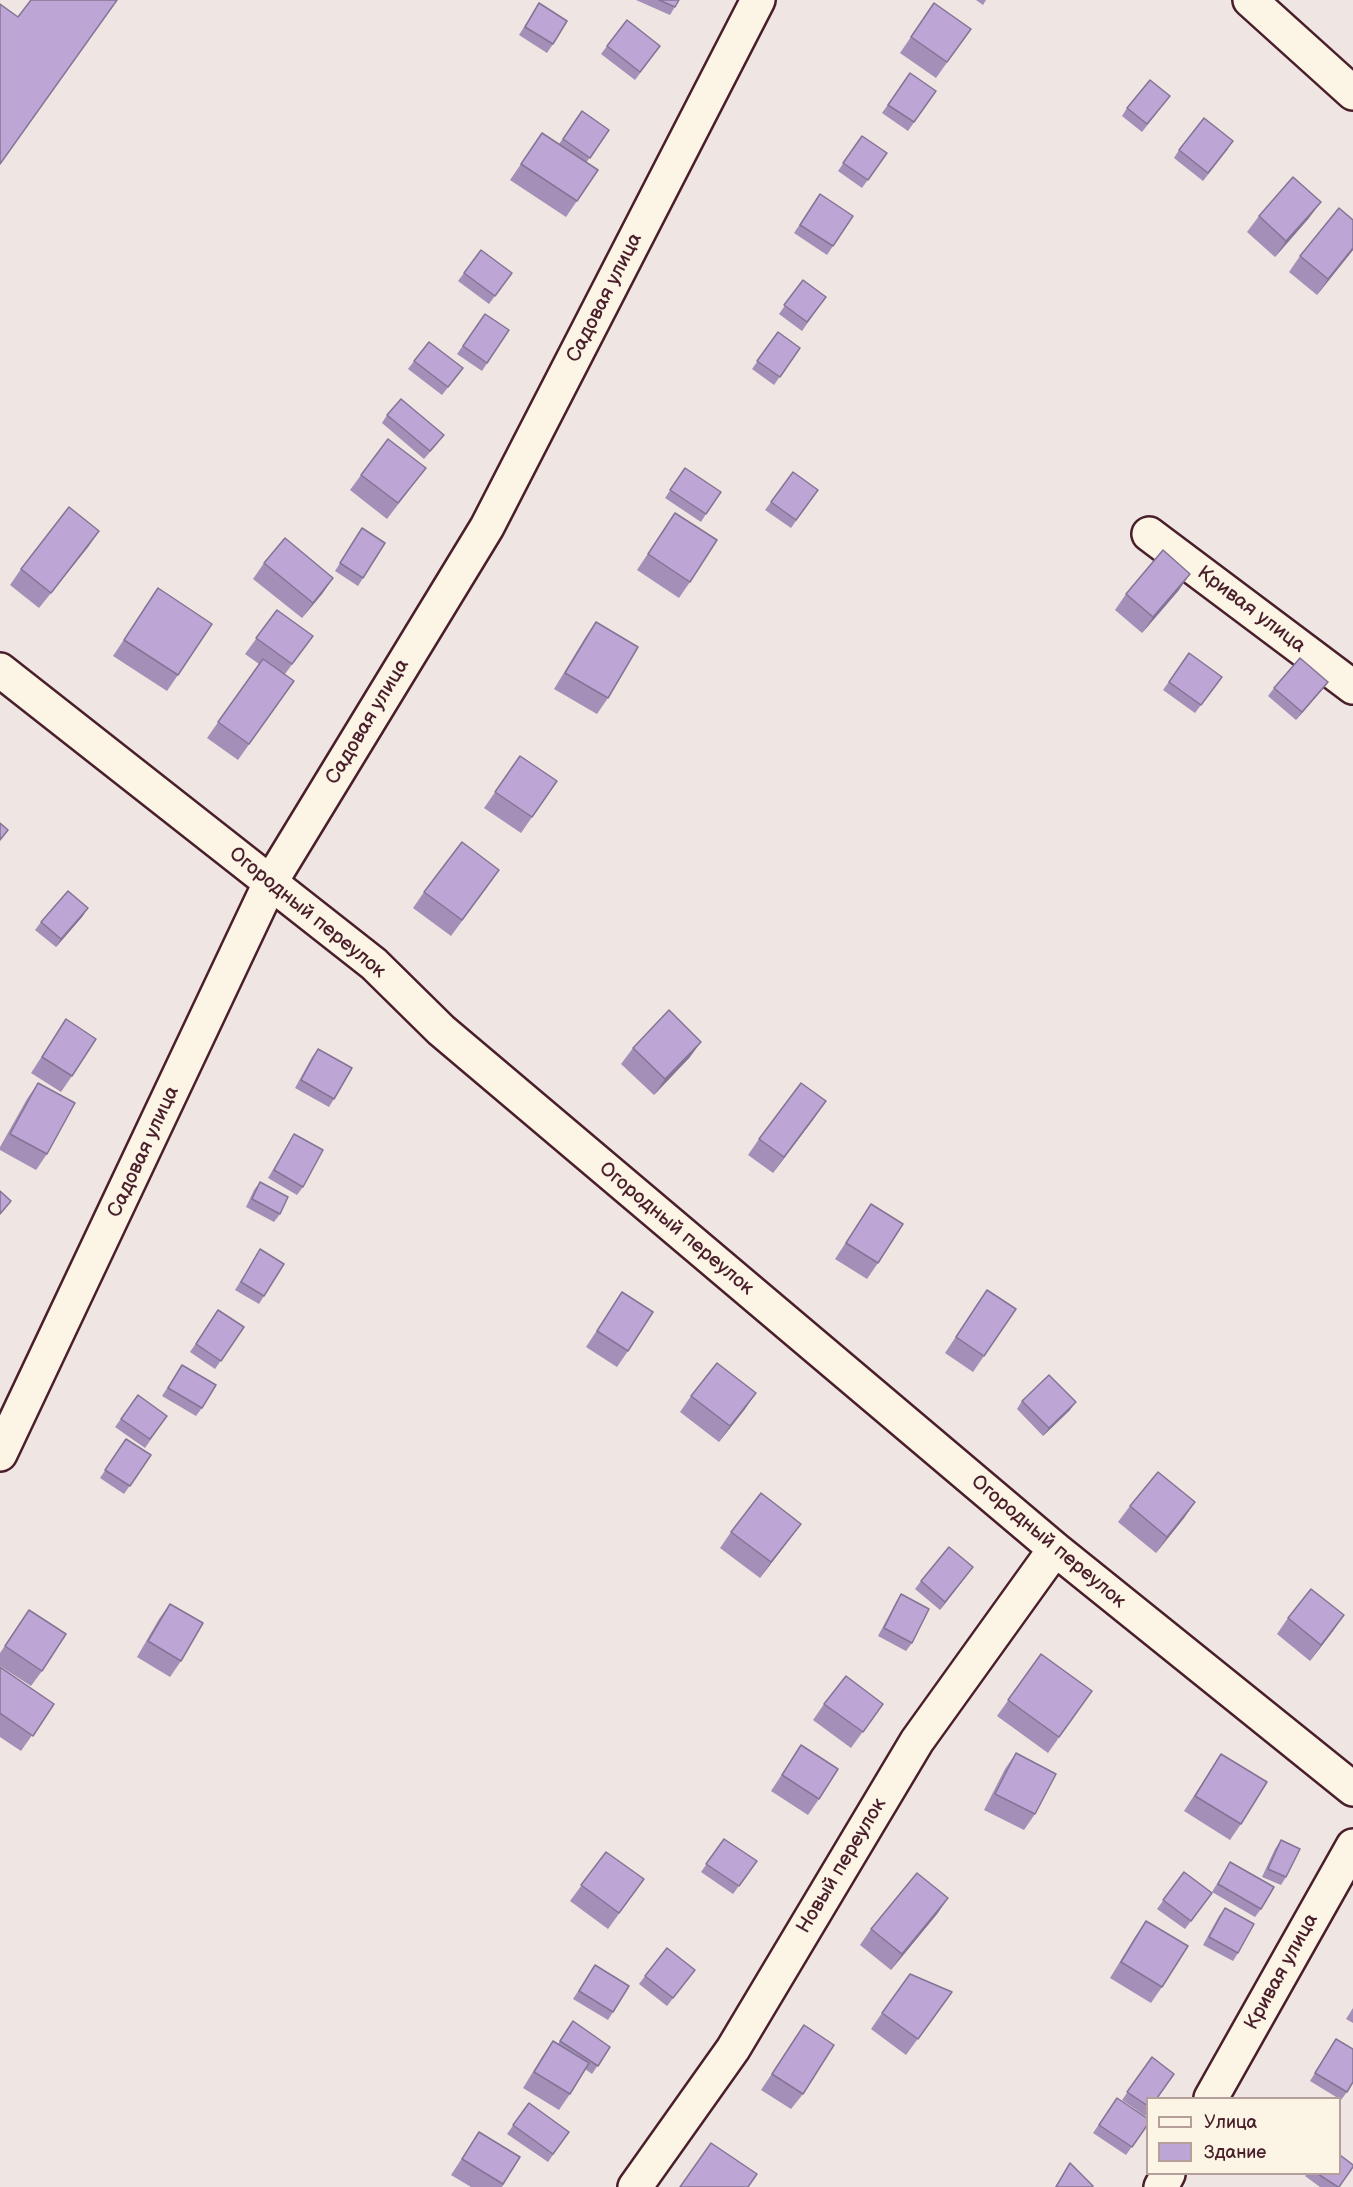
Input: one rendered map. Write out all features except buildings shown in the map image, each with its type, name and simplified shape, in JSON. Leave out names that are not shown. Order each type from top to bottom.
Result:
[{"type":"street","name":"Садовая улица","points":[[0,1454],[270,883],[487,527],[758,0]]},
{"type":"street","points":[[1250,0],[1353,93]]},
{"type":"street","name":"Кривая улица","points":[[1149,534],[1353,687]]},
{"type":"street","name":"Огородный переулок","points":[[0,670],[374,964],[441,1030],[1055,1549],[1353,1789]]},
{"type":"street","name":"Новый переулок","points":[[635,2187],[733,2049],[917,1741],[1055,1549]]},
{"type":"street","name":"Кривая улица","points":[[1212,2097],[1353,1846]]}]
